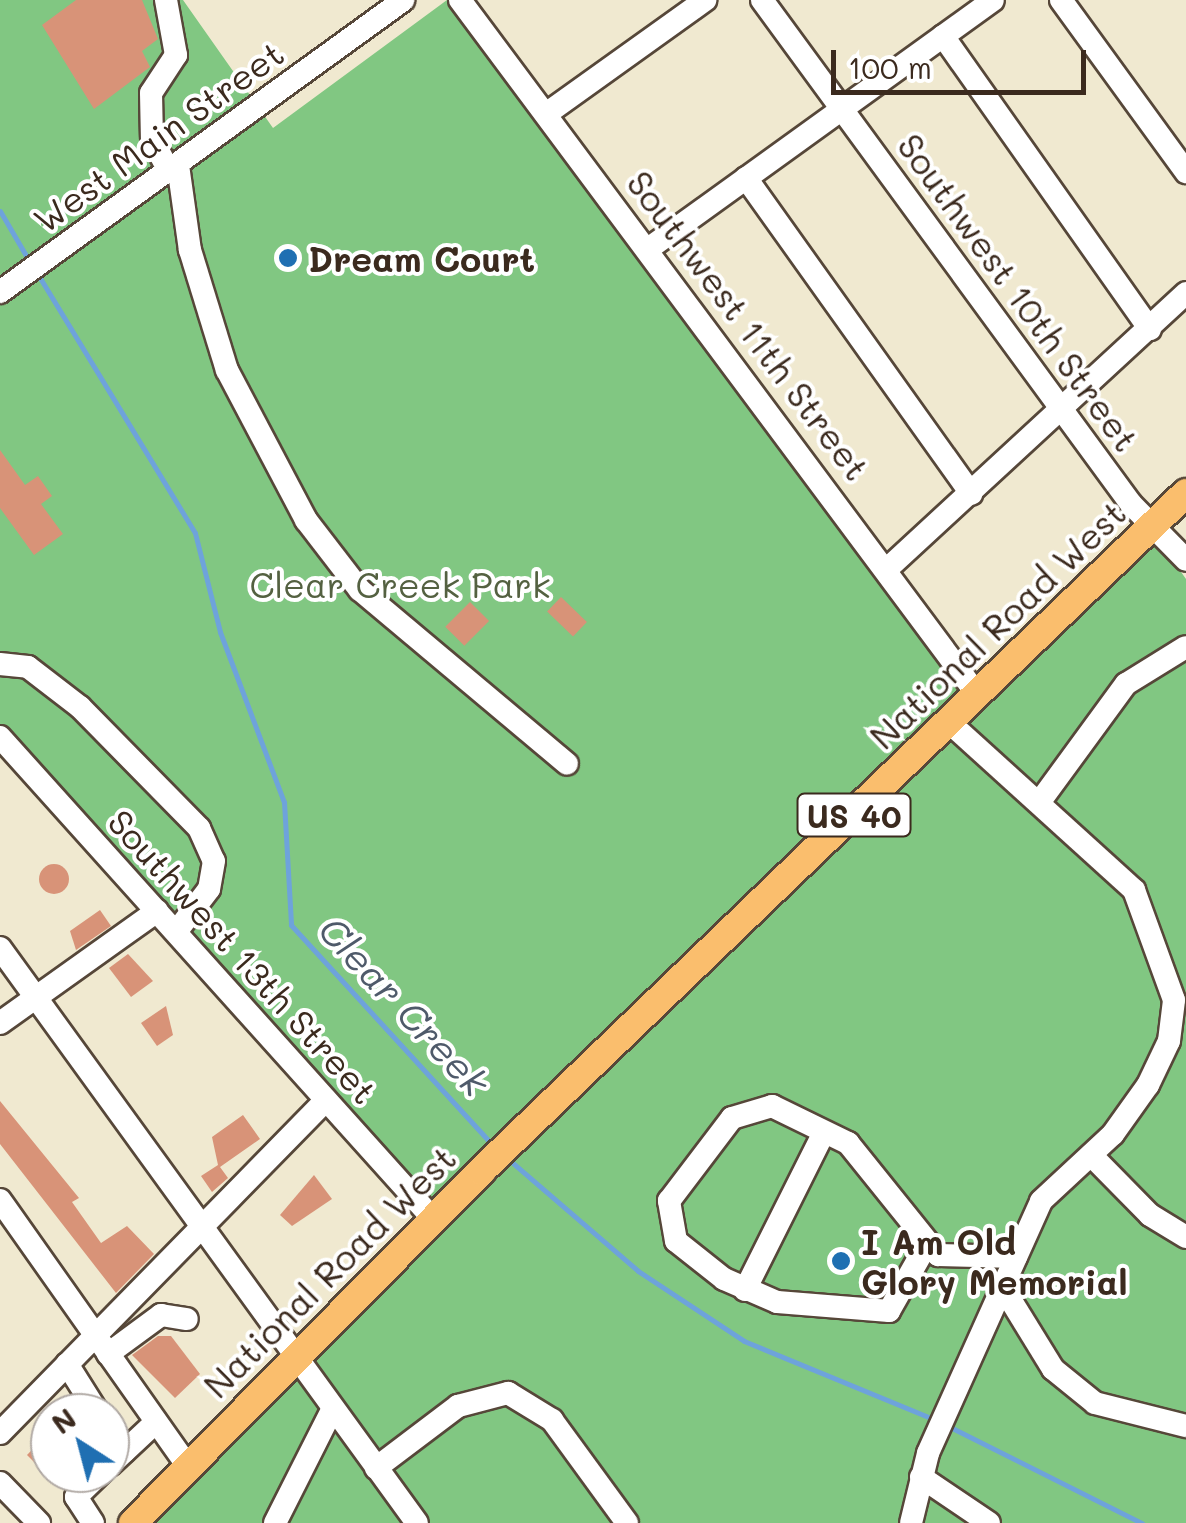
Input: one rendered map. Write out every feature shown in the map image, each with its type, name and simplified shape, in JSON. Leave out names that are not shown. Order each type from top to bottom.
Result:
[{"type":"main road","name":"National Road West","points":[[133,1523],[481,1171],[1186,493]]},
{"type":"street","points":[[166,0],[176,55],[150,92],[152,139],[174,168],[190,250],[227,370],[306,520],[360,590],[567,764]]},
{"type":"street","name":"West Main Street","points":[[4,289],[404,0]]},
{"type":"street","name":"Southwest 11th Street","points":[[460,0],[977,694]]},
{"type":"street","points":[[546,114],[706,0]]},
{"type":"street","name":"Southwest 10th Street","points":[[762,0],[1149,528],[1186,560]]},
{"type":"street","points":[[648,249],[993,0]]},
{"type":"street","points":[[1061,0],[1186,172]]},
{"type":"street","points":[[943,36],[1150,328]]},
{"type":"street","points":[[746,178],[972,494]]},
{"type":"street","points":[[887,569],[1062,413],[1186,294]]},
{"type":"street","points":[[1041,800],[1126,684],[1186,646]]},
{"type":"street","points":[[0,664],[28,666],[80,707],[199,828],[214,860],[209,889],[176,932]]},
{"type":"street","points":[[911,1523],[921,1477],[941,1423],[1041,1201],[1091,1155],[1148,1085],[1179,1012],[1166,960],[1134,890],[1041,800],[949,722]]},
{"type":"street","name":"Southwest 13th Street","points":[[0,737],[435,1220]]},
{"type":"street","points":[[0,1023],[157,911]]},
{"type":"street","points":[[0,948],[417,1523]]},
{"type":"street","points":[[102,1344],[200,1228],[326,1100]]},
{"type":"street","points":[[927,1244],[888,1312],[746,1290],[676,1241],[669,1201],[732,1118],[754,1104],[823,1134],[865,1161],[927,1244],[957,1258],[1016,1256]]},
{"type":"street","points":[[746,1290],[823,1134]]},
{"type":"street","points":[[1091,1155],[1150,1215],[1186,1237]]},
{"type":"street","points":[[0,1200],[187,1465]]},
{"type":"street","points":[[1002,1286],[1053,1369],[1096,1404],[1186,1426]]},
{"type":"street","points":[[0,1434],[66,1364],[161,1314],[187,1319]]},
{"type":"street","points":[[66,1364],[85,1393]]},
{"type":"street","points":[[376,1468],[458,1406],[508,1393],[552,1420],[627,1523]]},
{"type":"street","points":[[275,1523],[332,1410]]},
{"type":"street","points":[[130,1446],[156,1422]]},
{"type":"street","points":[[921,1477],[988,1523]]},
{"type":"street","points":[[0,1483],[39,1523]]},
{"type":"street","points":[[80,1493],[76,1497],[93,1523]]},
{"type":"green space","name":"Clear Creek Park","points":[[0,0],[183,0],[273,128],[447,0],[460,0],[977,694],[1149,527],[1186,579],[1186,1523],[133,1523],[435,1220],[0,737]]},
{"type":"building","points":[[76,0],[142,0],[158,39],[142,51],[150,67],[94,109],[42,25]]},
{"type":"building","points":[[0,450],[25,485],[38,476],[52,496],[41,504],[63,534],[34,555],[0,508]]},
{"type":"building","points":[[561,597],[587,622],[573,636],[547,611]]},
{"type":"building","points":[[470,602],[489,621],[464,646],[445,627]]},
{"type":"building","points":[[54,864],[65,868],[69,879],[65,890],[54,894],[43,890],[39,879],[43,868]]},
{"type":"building","points":[[100,910],[111,926],[76,950],[70,931]]},
{"type":"building","points":[[128,954],[153,981],[131,997],[109,968]]},
{"type":"building","points":[[166,1006],[173,1035],[157,1046],[141,1023]]},
{"type":"building","points":[[0,1101],[79,1198],[72,1202],[101,1243],[127,1226],[154,1254],[116,1293],[0,1144]]},
{"type":"building","points":[[243,1115],[260,1139],[220,1167],[228,1178],[212,1192],[201,1176],[218,1165],[212,1137]]},
{"type":"building","points":[[314,1175],[332,1199],[292,1226],[280,1215]]},
{"type":"building","points":[[158,1336],[171,1336],[200,1374],[175,1398],[132,1355]]},
{"type":"waterway","name":"Clear Creek","points":[[0,211],[31,264]]},
{"type":"waterway","name":"Clear Creek","points":[[37,273],[195,533],[220,632],[284,802],[291,925],[492,1144]]},
{"type":"waterway","name":"Clear Creek","points":[[508,1159],[638,1271],[744,1341],[933,1419]]},
{"type":"waterway","name":"Clear Creek","points":[[948,1426],[1142,1523]]},
{"type":"place","name":"Dream Court","points":[[288,258]]},
{"type":"place","name":"I Am Old Glory Memorial","points":[[841,1261]]}]
